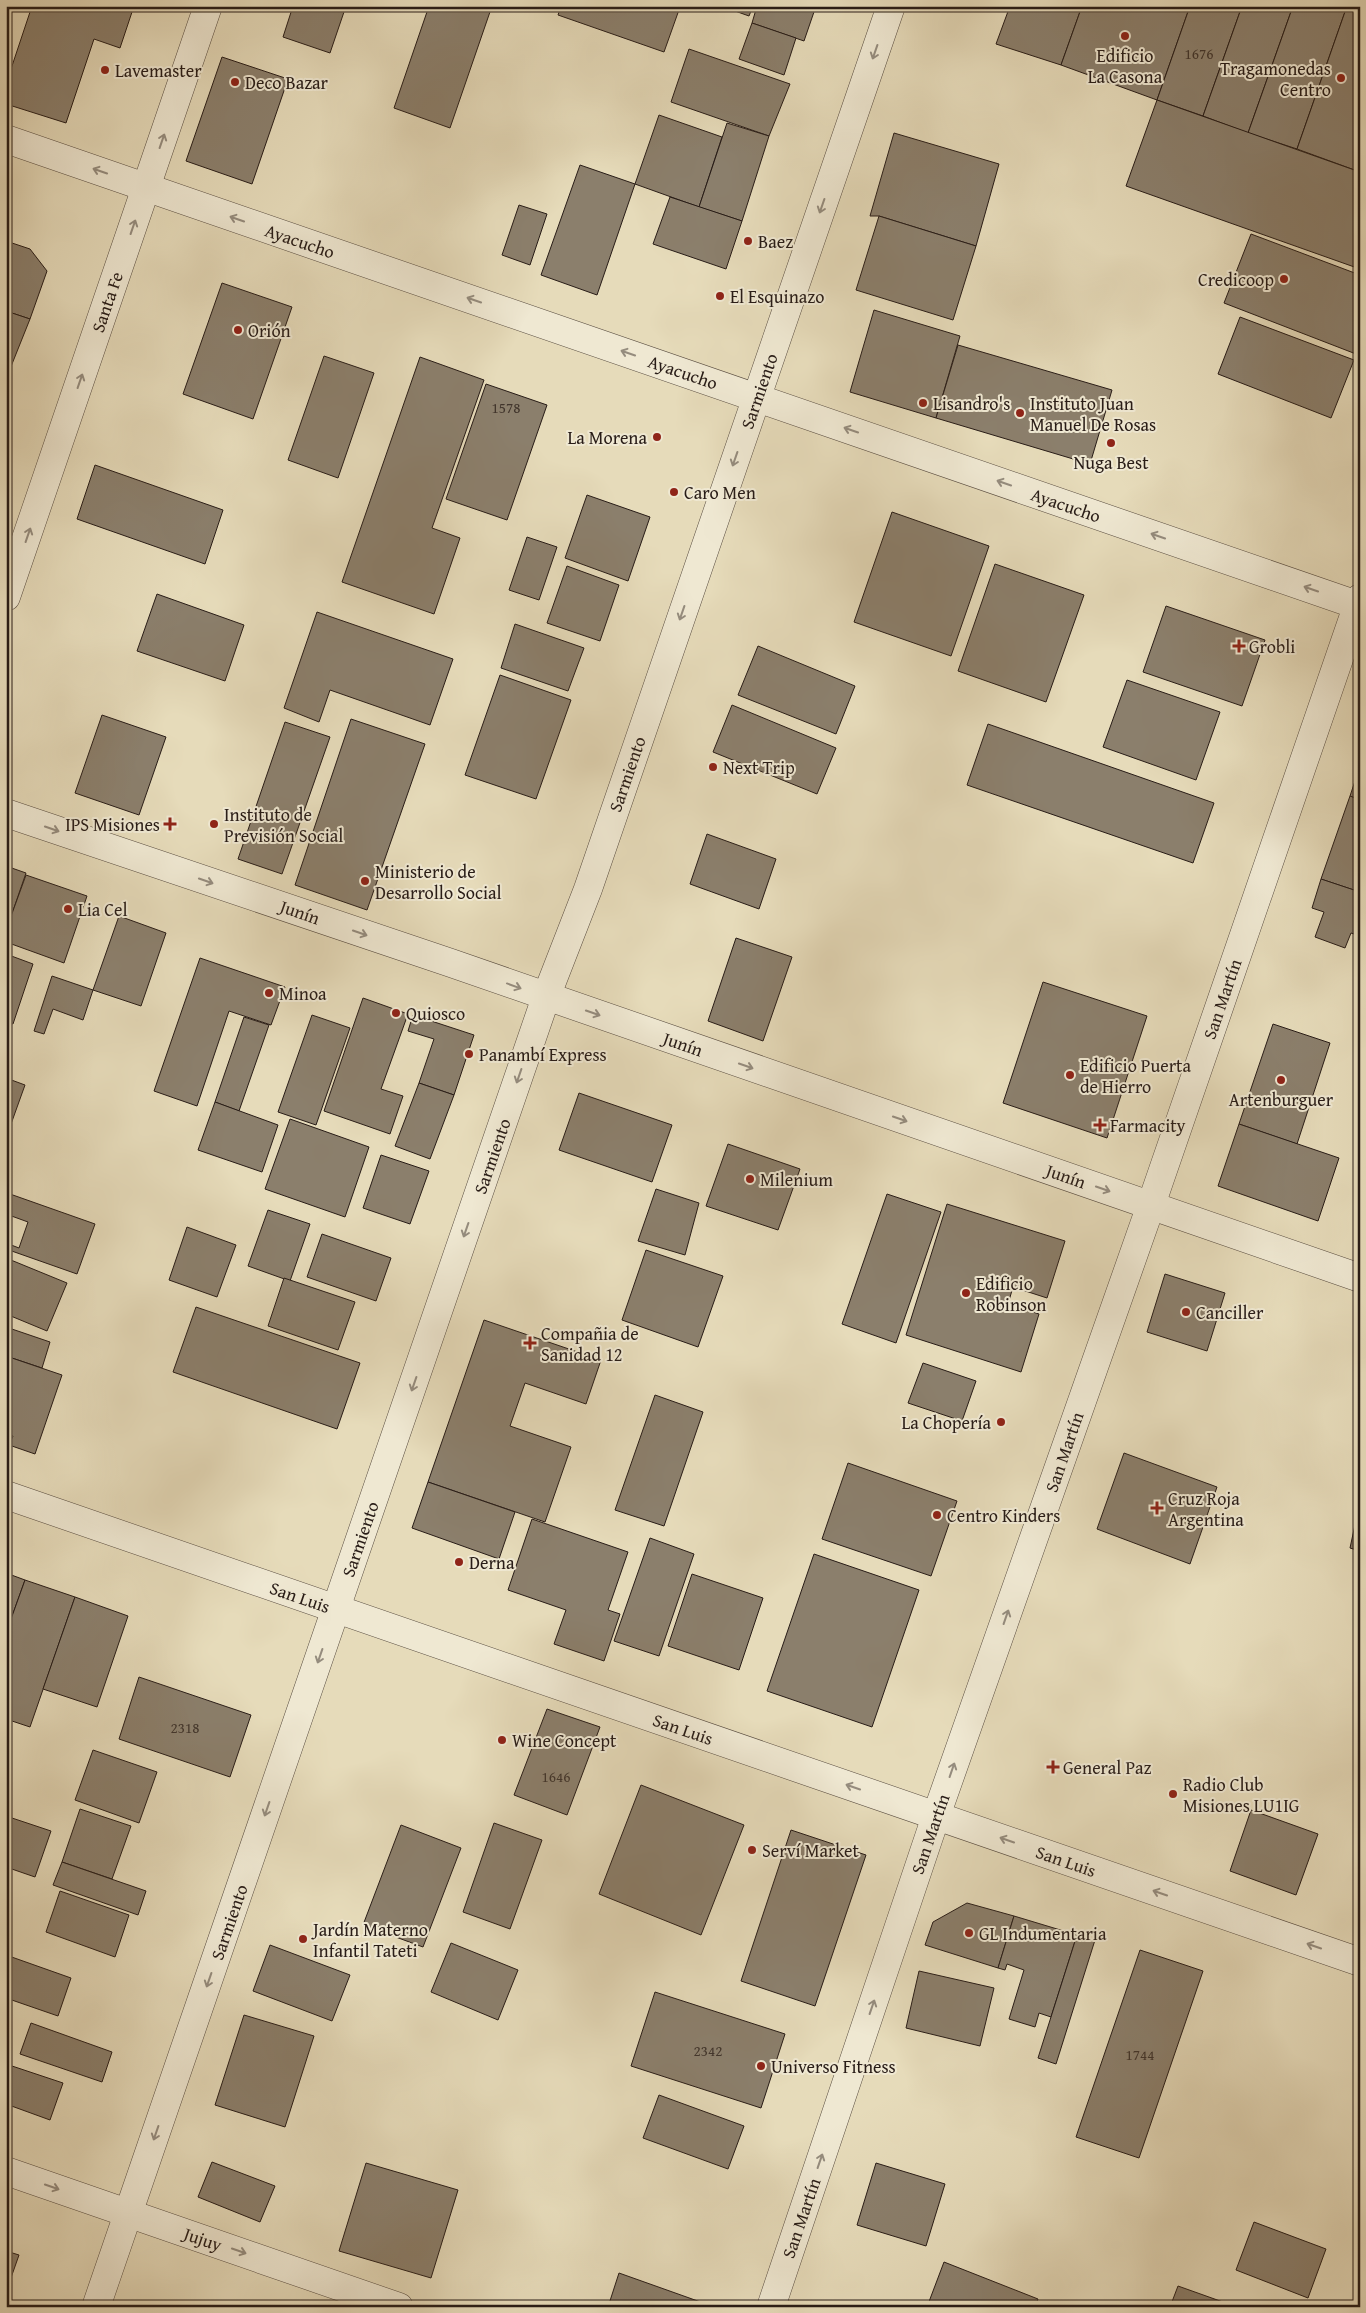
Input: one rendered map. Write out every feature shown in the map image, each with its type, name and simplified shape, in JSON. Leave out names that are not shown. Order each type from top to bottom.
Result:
[{"type":"street","name":"Santa Fe","points":[[6,597],[208,6]]},
{"type":"street","name":"Sarmiento","points":[[96,2307],[546,997],[588,889],[891,6]]},
{"type":"street","name":"Ayacucho","points":[[6,139],[756,398],[1359,603]]},
{"type":"street","name":"San Martín","points":[[771,2307],[936,1816],[1151,1206],[1359,603]]},
{"type":"street","name":"Junín","points":[[6,813],[1360,1278]]},
{"type":"street","name":"San Luis","points":[[6,1495],[1360,1962]]},
{"type":"street","name":"Jujuy","points":[[6,2171],[399,2307]]},
{"type":"building","points":[[32,6],[134,6],[120,48],[94,39],[66,123],[6,104],[6,84]]},
{"type":"building","points":[[293,6],[346,6],[330,53],[283,37]]},
{"type":"building","points":[[429,6],[492,6],[450,128],[394,108]]},
{"type":"building","points":[[561,6],[680,7],[664,52],[558,15]]},
{"type":"building","points":[[721,6],[753,6],[749,16]]},
{"type":"building","points":[[757,6],[816,6],[804,41],[752,23]]},
{"type":"building","points":[[1010,6],[1082,6],[1061,65],[996,44]]},
{"type":"building","name":"Edificio La Casona","points":[[1082,6],[1190,6],[1157,100],[1061,65]]},
{"type":"building","points":[[1190,6],[1242,6],[1203,116],[1157,100]]},
{"type":"building","points":[[1242,6],[1293,6],[1248,133],[1203,116]]},
{"type":"building","points":[[1293,6],[1347,6],[1297,149],[1248,133]]},
{"type":"building","name":"Tragamonedas Centro","points":[[1347,6],[1360,6],[1360,172],[1297,149]]},
{"type":"building","points":[[752,23],[796,38],[784,75],[739,59]]},
{"type":"building","points":[[689,49],[790,84],[769,136],[671,102]]},
{"type":"building","points":[[222,57],[288,79],[252,184],[186,161]]},
{"type":"building","points":[[1157,100],[1360,172],[1360,269],[1126,186]]},
{"type":"building","points":[[659,115],[722,137],[699,207],[635,184]]},
{"type":"building","points":[[727,123],[769,136],[742,221],[699,207]]},
{"type":"building","points":[[894,133],[999,164],[976,246],[879,216],[870,216]]},
{"type":"building","points":[[580,165],[635,184],[597,295],[541,275]]},
{"type":"building","points":[[670,197],[742,221],[726,269],[653,244]]},
{"type":"building","points":[[519,205],[547,214],[530,265],[502,255]]},
{"type":"building","points":[[879,216],[976,246],[953,320],[856,290]]},
{"type":"building","points":[[1251,234],[1360,275],[1360,343],[1356,354],[1224,303]]},
{"type":"building","points":[[6,241],[30,249],[47,271],[30,319],[6,311]]},
{"type":"building","points":[[222,283],[292,307],[253,419],[183,394]]},
{"type":"building","points":[[874,310],[960,336],[936,418],[850,392]]},
{"type":"building","points":[[6,311],[30,319],[6,379]]},
{"type":"building","points":[[1240,317],[1354,360],[1331,418],[1218,374]]},
{"type":"building","points":[[958,345],[1112,390],[1090,464],[936,418]]},
{"type":"building","points":[[324,356],[374,373],[338,478],[288,460]]},
{"type":"building","points":[[420,357],[484,380],[432,528],[460,538],[434,614],[342,582]]},
{"type":"building","points":[[486,384],[547,405],[507,520],[446,499]]},
{"type":"building","points":[[95,465],[223,510],[205,564],[77,519]]},
{"type":"building","points":[[587,495],[650,517],[628,581],[565,558]]},
{"type":"building","points":[[892,512],[989,546],[951,656],[854,622]]},
{"type":"building","points":[[527,537],[557,547],[539,600],[509,590]]},
{"type":"building","points":[[995,564],[1084,595],[1046,702],[958,671]]},
{"type":"building","points":[[567,566],[619,585],[600,641],[547,623]]},
{"type":"building","points":[[157,594],[244,625],[225,681],[137,651]]},
{"type":"building","points":[[1166,606],[1265,640],[1242,706],[1143,672]]},
{"type":"building","points":[[317,612],[453,659],[430,725],[330,690],[319,722],[284,708]]},
{"type":"building","points":[[515,624],[584,648],[568,691],[501,668]]},
{"type":"building","points":[[758,646],[855,686],[836,734],[738,695]]},
{"type":"building","points":[[500,675],[571,700],[536,799],[465,775]]},
{"type":"building","points":[[1127,680],[1220,712],[1196,780],[1103,747]]},
{"type":"building","points":[[732,705],[836,748],[817,794],[713,752]]},
{"type":"building","points":[[102,715],[166,737],[139,815],[75,793]]},
{"type":"building","points":[[351,719],[425,744],[367,910],[295,885]]},
{"type":"building","points":[[285,722],[330,737],[282,874],[238,859]]},
{"type":"building","points":[[988,724],[1214,803],[1193,863],[967,785]]},
{"type":"building","points":[[1360,766],[1360,800],[1350,796]]},
{"type":"building","points":[[1350,796],[1360,800],[1360,892],[1321,879]]},
{"type":"building","points":[[707,834],[776,859],[759,909],[690,884]]},
{"type":"building","points":[[6,866],[26,873],[6,931]]},
{"type":"building","points":[[26,875],[87,896],[64,963],[6,942],[6,930]]},
{"type":"building","points":[[1321,879],[1360,892],[1360,936],[1351,933],[1345,948],[1315,937],[1324,912],[1312,908]]},
{"type":"building","points":[[119,916],[166,933],[141,1006],[93,990]]},
{"type":"building","points":[[736,938],[792,957],[763,1041],[708,1021]]},
{"type":"building","points":[[6,954],[33,964],[13,1024],[6,1022]]},
{"type":"building","points":[[200,958],[285,987],[271,1025],[229,1011],[197,1106],[154,1091]]},
{"type":"building","points":[[52,976],[93,990],[83,1020],[53,1009],[44,1034],[34,1031]]},
{"type":"building","name":"Edificio Puerta de Hierro","points":[[1043,982],[1147,1016],[1107,1138],[1003,1103]]},
{"type":"building","points":[[363,998],[408,1014],[381,1089],[403,1096],[390,1134],[324,1111]]},
{"type":"building","points":[[312,1015],[350,1028],[316,1125],[278,1112]]},
{"type":"building","points":[[413,1015],[474,1035],[454,1095],[419,1083],[434,1039],[408,1031]]},
{"type":"building","points":[[244,1017],[269,1025],[239,1111],[215,1102]]},
{"type":"building","points":[[1273,1024],[1330,1043],[1297,1144],[1239,1124]]},
{"type":"building","points":[[6,1078],[25,1085],[6,1138]]},
{"type":"building","points":[[419,1083],[454,1095],[430,1159],[395,1146]]},
{"type":"building","points":[[579,1093],[672,1125],[652,1182],[559,1150]]},
{"type":"building","points":[[215,1102],[278,1125],[262,1172],[198,1150]]},
{"type":"building","points":[[290,1119],[369,1147],[345,1217],[265,1189]]},
{"type":"building","points":[[1239,1124],[1339,1158],[1318,1221],[1218,1186]]},
{"type":"building","points":[[728,1144],[800,1169],[778,1230],[706,1206]]},
{"type":"building","points":[[381,1155],[429,1171],[410,1224],[363,1208]]},
{"type":"building","points":[[656,1189],[699,1203],[685,1255],[638,1241]]},
{"type":"building","points":[[10,1194],[95,1224],[77,1274],[6,1249],[6,1243],[19,1248],[28,1222],[6,1214],[6,1203]]},
{"type":"building","points":[[887,1194],[941,1212],[896,1343],[842,1324]]},
{"type":"building","name":"Edificio Robinson","points":[[947,1204],[1065,1241],[1047,1298],[1013,1287],[1008,1304],[1039,1314],[1021,1372],[906,1335]]},
{"type":"building","points":[[268,1210],[310,1224],[290,1281],[248,1266]]},
{"type":"building","points":[[187,1227],[236,1245],[217,1297],[169,1280]]},
{"type":"building","points":[[322,1234],[391,1258],[376,1301],[307,1277]]},
{"type":"building","points":[[646,1250],[723,1276],[698,1347],[622,1320]]},
{"type":"building","points":[[6,1258],[67,1283],[47,1331],[6,1314]]},
{"type":"building","name":"Canciller","points":[[1165,1274],[1225,1293],[1207,1351],[1147,1332]]},
{"type":"building","points":[[284,1278],[355,1302],[338,1350],[268,1326]]},
{"type":"building","points":[[196,1307],[360,1363],[337,1429],[173,1372]]},
{"type":"building","points":[[484,1320],[601,1360],[586,1404],[525,1383],[510,1426],[571,1447],[545,1522],[428,1482]]},
{"type":"building","points":[[6,1327],[50,1342],[42,1368],[6,1356]]},
{"type":"building","points":[[6,1356],[62,1375],[35,1454],[9,1445],[13,1436],[6,1434]]},
{"type":"building","points":[[923,1363],[976,1381],[962,1421],[908,1403]]},
{"type":"building","points":[[655,1395],[703,1412],[664,1526],[615,1510]]},
{"type":"building","name":"Cruz Roja Argentina","points":[[1124,1453],[1217,1487],[1190,1564],[1097,1529]]},
{"type":"building","points":[[848,1463],[957,1501],[931,1576],[822,1539]]},
{"type":"building","points":[[428,1482],[515,1512],[499,1559],[412,1528]]},
{"type":"building","points":[[1358,1511],[1360,1512],[1360,1551],[1350,1548]]},
{"type":"building","points":[[532,1519],[628,1552],[608,1610],[620,1614],[604,1661],[554,1644],[566,1610],[508,1590]]},
{"type":"building","points":[[650,1538],[694,1554],[659,1656],[614,1641]]},
{"type":"building","points":[[814,1554],[919,1590],[872,1727],[767,1691]]},
{"type":"building","points":[[6,1573],[25,1580],[6,1633]]},
{"type":"building","points":[[692,1574],[763,1598],[739,1670],[668,1646]]},
{"type":"building","points":[[25,1580],[75,1597],[30,1727],[6,1719],[6,1633]]},
{"type":"building","points":[[75,1597],[128,1616],[97,1707],[43,1689]]},
{"type":"building","points":[[139,1677],[251,1715],[230,1777],[119,1739]]},
{"type":"building","points":[[547,1709],[600,1727],[567,1815],[514,1795]]},
{"type":"building","points":[[93,1750],[157,1772],[139,1823],[75,1800]]},
{"type":"building","points":[[641,1785],[744,1825],[701,1935],[599,1894]]},
{"type":"building","points":[[80,1809],[131,1826],[112,1879],[62,1862]]},
{"type":"building","points":[[1251,1810],[1318,1834],[1296,1895],[1230,1871]]},
{"type":"building","points":[[6,1816],[51,1831],[35,1877],[6,1867]]},
{"type":"building","points":[[494,1823],[542,1840],[510,1929],[463,1912]]},
{"type":"building","points":[[401,1825],[461,1848],[423,1947],[363,1925]]},
{"type":"building","points":[[791,1830],[866,1855],[815,2006],[741,1981]]},
{"type":"building","points":[[62,1862],[146,1891],[138,1915],[53,1885]]},
{"type":"building","points":[[60,1891],[129,1915],[115,1957],[46,1932]]},
{"type":"building","name":"GL Indumentaria","points":[[967,1903],[1014,1916],[998,1968],[925,1945],[933,1922]]},
{"type":"building","points":[[1014,1916],[1077,1935],[1051,2017],[1039,2013],[1035,2027],[1009,2019],[1024,1970],[1007,1964],[1005,1970],[998,1968]]},
{"type":"building","points":[[1077,1935],[1095,1940],[1056,2064],[1038,2058]]},
{"type":"building","points":[[451,1943],[518,1970],[498,2020],[431,1992]]},
{"type":"building","points":[[270,1945],[350,1975],[332,2021],[253,1991]]},
{"type":"building","points":[[1140,1950],[1203,1971],[1139,2158],[1076,2137]]},
{"type":"building","points":[[6,1955],[71,1978],[58,2016],[6,1998]]},
{"type":"building","points":[[919,1971],[994,1988],[980,2046],[906,2028]]},
{"type":"building","points":[[655,1992],[785,2034],[761,2108],[631,2066]]},
{"type":"building","points":[[244,2015],[314,2036],[285,2127],[215,2105]]},
{"type":"building","points":[[31,2023],[112,2052],[102,2082],[20,2054]]},
{"type":"building","points":[[12,2066],[63,2083],[50,2120],[6,2104],[6,2083]]},
{"type":"building","points":[[659,2095],[744,2126],[728,2169],[643,2138]]},
{"type":"building","points":[[212,2162],[275,2186],[260,2222],[198,2197]]},
{"type":"building","points":[[366,2163],[458,2190],[431,2278],[339,2251]]},
{"type":"building","points":[[876,2163],[945,2184],[926,2246],[857,2225]]},
{"type":"building","points":[[1254,2222],[1326,2249],[1308,2298],[1236,2270]]},
{"type":"building","points":[[6,2251],[19,2255],[6,2292]]},
{"type":"building","points":[[944,2262],[1038,2299],[1035,2307],[927,2307]]},
{"type":"building","points":[[619,2273],[709,2305],[708,2307],[608,2307]]},
{"type":"building","points":[[1178,2286],[1237,2307],[1170,2307]]},
{"type":"place","name":"Edificio La Casona","points":[[1125,36]]},
{"type":"place","name":"Lavemaster","points":[[105,70]]},
{"type":"place","name":"Tragamonedas Centro","points":[[1341,78]]},
{"type":"place","name":"Deco Bazar","points":[[235,82]]},
{"type":"place","name":"Baez","points":[[748,241]]},
{"type":"place","name":"Credicoop","points":[[1284,279]]},
{"type":"place","name":"El Esquinazo","points":[[720,296]]},
{"type":"place","name":"Orión","points":[[238,330]]},
{"type":"place","name":"Lisandro's","points":[[923,403]]},
{"type":"place","name":"Instituto Juan Manuel De Rosas","points":[[1020,413]]},
{"type":"place","name":"La Morena","points":[[657,437]]},
{"type":"place","name":"Nuga Best","points":[[1111,443]]},
{"type":"place","name":"Caro Men","points":[[674,492]]},
{"type":"place","name":"Grobli","points":[[1239,646]]},
{"type":"place","name":"Next Trip","points":[[713,767]]},
{"type":"place","name":"IPS Misiones","points":[[170,824]]},
{"type":"place","name":"Instituto de Previsión Social","points":[[214,824]]},
{"type":"place","name":"Ministerio de Desarrollo Social","points":[[365,881]]},
{"type":"place","name":"Lia Cel","points":[[68,909]]},
{"type":"place","name":"Minoa","points":[[269,993]]},
{"type":"place","name":"Quiosco","points":[[396,1013]]},
{"type":"place","name":"Panambí Express","points":[[469,1054]]},
{"type":"place","name":"Edificio Puerta de Hierro","points":[[1070,1075]]},
{"type":"place","name":"Artenburguer","points":[[1281,1080]]},
{"type":"place","name":"Farmacity","points":[[1100,1125]]},
{"type":"place","name":"Milenium","points":[[750,1179]]},
{"type":"place","name":"Edificio Robinson","points":[[966,1293]]},
{"type":"place","name":"Canciller","points":[[1186,1312]]},
{"type":"place","name":"Compañia de Sanidad 12","points":[[530,1343]]},
{"type":"place","name":"La Chopería","points":[[1001,1422]]},
{"type":"place","name":"Cruz Roja Argentina","points":[[1157,1508]]},
{"type":"place","name":"Centro Kinders","points":[[937,1515]]},
{"type":"place","name":"Derna","points":[[459,1562]]},
{"type":"place","name":"Wine Concept","points":[[502,1740]]},
{"type":"place","name":"General Paz","points":[[1053,1767]]},
{"type":"place","name":"Radio Club Misiones LU1IG","points":[[1173,1794]]},
{"type":"place","name":"Serví Market","points":[[752,1850]]},
{"type":"place","name":"GL Indumentaria","points":[[969,1933]]},
{"type":"place","name":"Jardín Materno Infantil Tateti","points":[[303,1939]]},
{"type":"place","name":"Universo Fitness","points":[[761,2066]]}]
